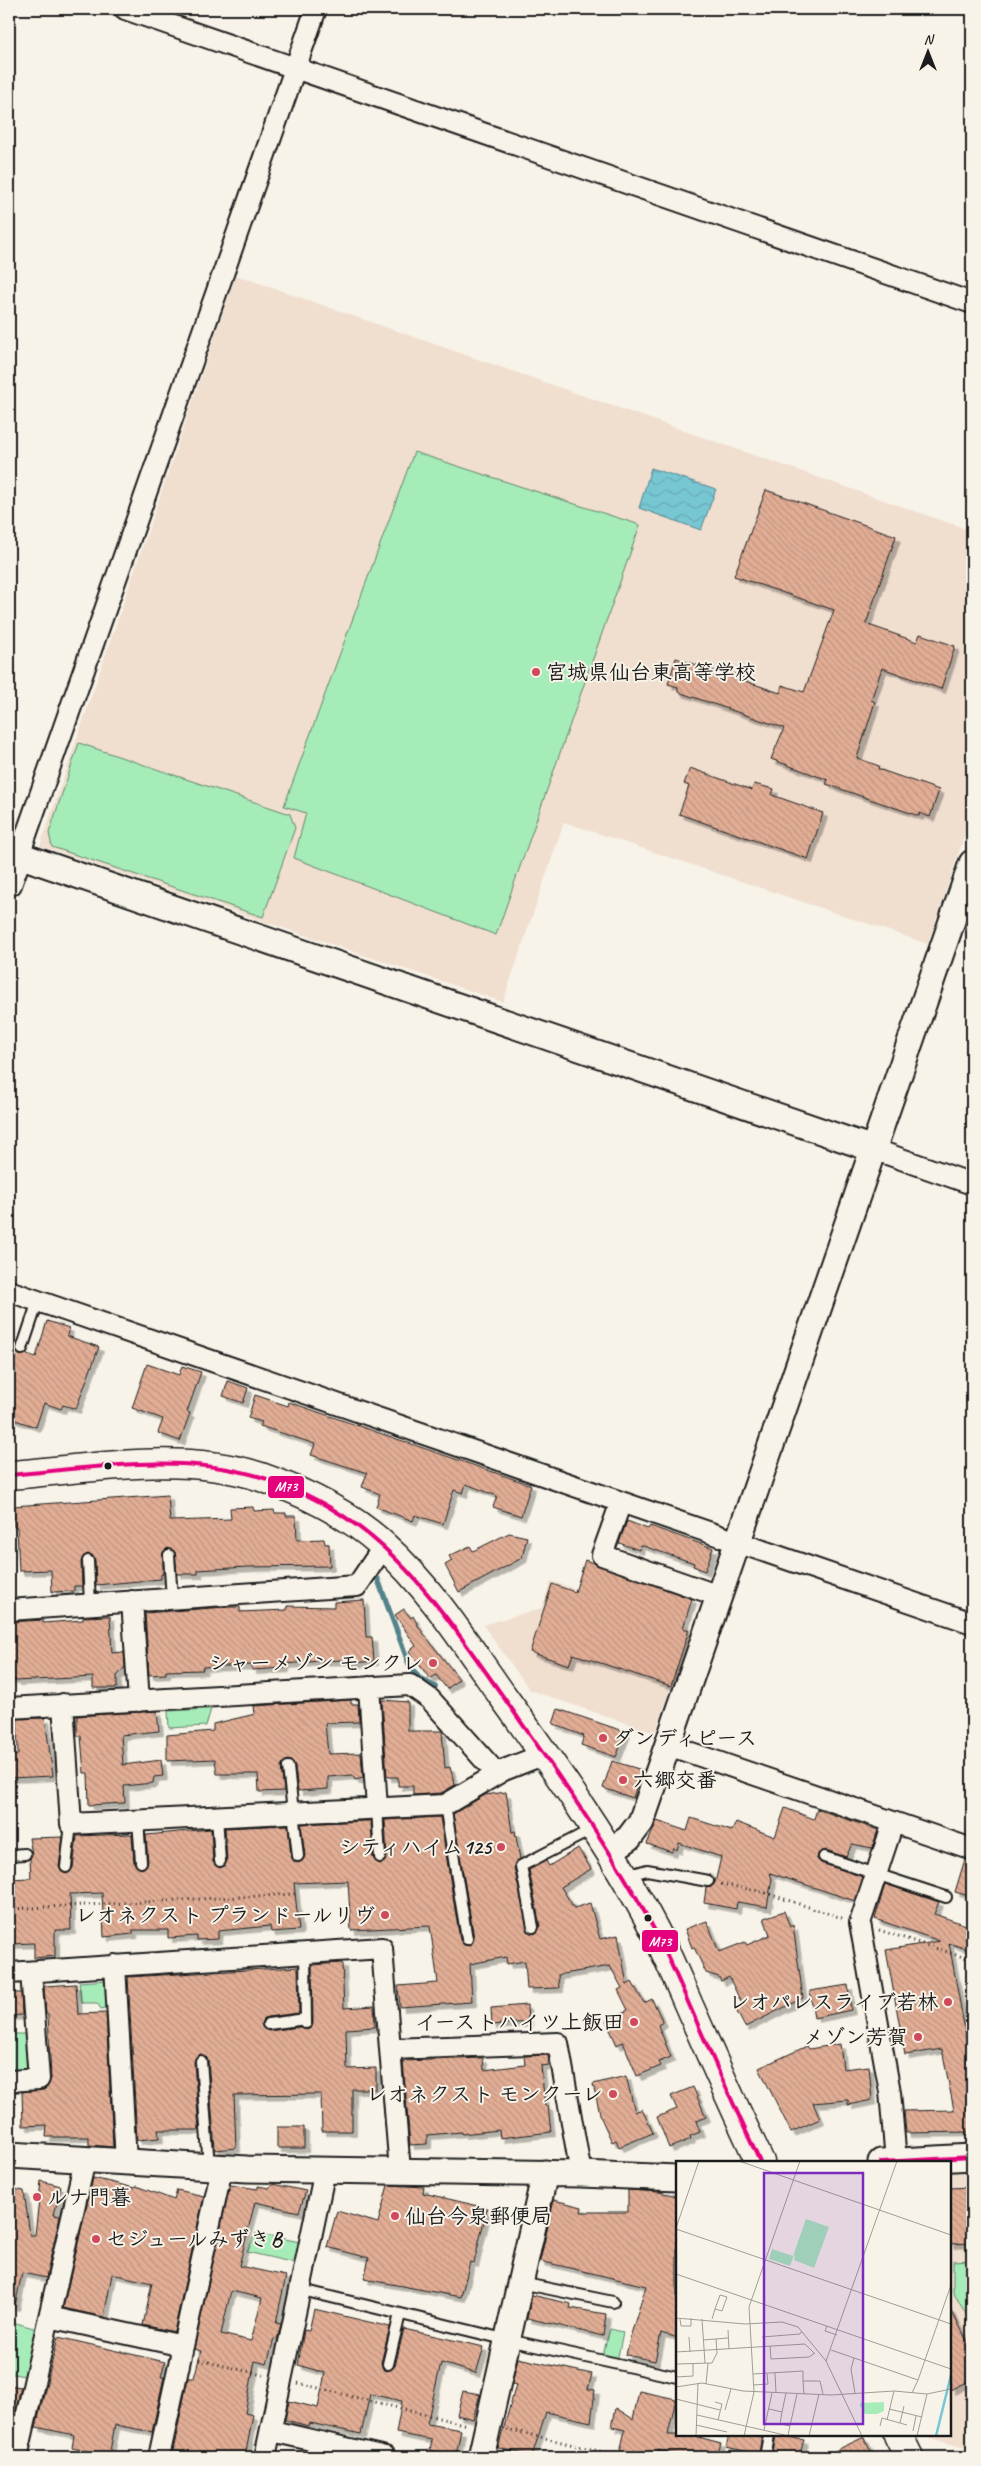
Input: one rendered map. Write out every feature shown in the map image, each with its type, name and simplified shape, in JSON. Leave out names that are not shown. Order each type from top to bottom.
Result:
[{"type":"main road","points":[[9,1475],[177,1463],[225,1469],[258,1476],[313,1499],[365,1531],[384,1546],[431,1597],[545,1754],[610,1851],[656,1932],[760,2161]]},
{"type":"main road","points":[[898,2436],[909,2457]]},
{"type":"street","points":[[124,9],[972,303]]},
{"type":"street","points":[[9,883],[14,853],[316,9]]},
{"type":"street","points":[[14,853],[972,1184]]},
{"type":"street","points":[[610,1851],[629,1838],[641,1822],[972,863]]},
{"type":"street","points":[[9,1291],[972,1623]]},
{"type":"street","points":[[621,1502],[602,1555],[719,1596]]},
{"type":"street","points":[[9,1610],[357,1586],[384,1546]]},
{"type":"street","points":[[132,1601],[139,1701]]},
{"type":"street","points":[[9,1708],[410,1685],[430,1699],[497,1774]]},
{"type":"street","points":[[369,1687],[377,1808]]},
{"type":"street","points":[[63,1704],[71,1824],[445,1805],[497,1774],[545,1754]]},
{"type":"street","points":[[668,1745],[972,1849]]},
{"type":"street","points":[[889,2161],[890,2092],[860,1924],[892,1823]]},
{"type":"street","points":[[9,1973],[382,1948],[400,2171]]},
{"type":"street","points":[[115,1965],[126,2162]]},
{"type":"street","points":[[9,2081],[39,2079],[31,1972]]},
{"type":"street","points":[[390,2049],[558,2043],[581,2174]]},
{"type":"street","points":[[9,2155],[215,2168],[545,2173],[676,2178]]},
{"type":"street","points":[[910,2161],[972,2158]]},
{"type":"street","points":[[16,2457],[85,2160]]},
{"type":"street","points":[[159,2457],[182,2351],[215,2168]]},
{"type":"street","points":[[265,2457],[283,2380],[326,2170]]},
{"type":"street","points":[[481,2457],[545,2173]]},
{"type":"street","points":[[49,2317],[182,2351]]},
{"type":"street","points":[[272,2431],[384,2457]]},
{"type":"lane","points":[[22,1349],[38,1301]]},
{"type":"lane","points":[[169,1555],[172,1598]]},
{"type":"lane","points":[[88,1561],[90,1604]]},
{"type":"lane","points":[[288,1767],[298,1856]]},
{"type":"lane","points":[[445,1805],[467,1939]]},
{"type":"lane","points":[[377,1808],[380,1857]]},
{"type":"lane","points":[[217,1816],[220,1861]]},
{"type":"lane","points":[[138,1820],[141,1862]]},
{"type":"lane","points":[[66,1867],[71,1824]]},
{"type":"lane","points":[[533,1927],[521,1866],[594,1828]]},
{"type":"lane","points":[[9,1855],[25,1854]]},
{"type":"lane","points":[[824,1857],[946,1897]]},
{"type":"lane","points":[[624,1877],[647,1870],[708,1881]]},
{"type":"lane","points":[[268,2024],[306,2021],[305,1952]]},
{"type":"lane","points":[[202,2061],[215,2168]]},
{"type":"lane","points":[[521,2283],[613,2302]]},
{"type":"lane","points":[[302,2290],[508,2340],[676,2377]]},
{"type":"lane","points":[[388,2364],[400,2314]]},
{"type":"lane","points":[[765,2457],[769,2436]]},
{"type":"path","points":[[708,1881],[763,1892],[972,1960]]},
{"type":"path","points":[[9,1909],[295,1894]]},
{"type":"path","points":[[182,2351],[283,2380],[487,2429],[501,2427],[624,2457]]},
{"type":"shaded area","name":"宮城県仙台東高等学校","points":[[236,275],[972,531],[972,813],[928,944],[564,822],[503,1002],[40,846]]},
{"type":"shaded area","points":[[551,1581],[693,1628],[655,1733],[530,1690],[483,1625],[542,1608]]},
{"type":"shaded area","points":[[972,2169],[972,2450],[926,2436],[951,2436],[951,2170]]},
{"type":"green space","points":[[414,452],[640,525],[496,935],[294,858],[306,813],[284,806]]},
{"type":"green space","points":[[79,743],[290,814],[295,828],[263,917],[52,847],[49,833]]},
{"type":"green space","points":[[211,1709],[206,1726],[169,1728],[168,1711]]},
{"type":"green space","points":[[108,1980],[110,2007],[101,2009],[97,2003],[81,2003],[79,1982]]},
{"type":"green space","points":[[9,2034],[29,2034],[33,2074],[11,2075]]},
{"type":"green space","points":[[256,2233],[300,2242],[295,2263],[247,2252]]},
{"type":"green space","points":[[972,2260],[972,2324],[953,2292],[953,2261]]},
{"type":"green space","points":[[9,2321],[37,2329],[24,2376],[9,2373]]},
{"type":"green space","points":[[610,2329],[623,2332],[617,2361],[602,2357]]},
{"type":"water","points":[[651,468],[716,489],[701,530],[639,508]]},
{"type":"building","points":[[766,490],[896,536],[866,624],[917,642],[920,634],[955,646],[941,689],[882,668],[871,700],[875,702],[857,758],[879,766],[878,769],[939,790],[930,817],[920,813],[919,816],[826,784],[828,780],[771,759],[784,728],[678,692],[678,687],[668,684],[676,658],[729,676],[731,673],[743,677],[742,680],[780,693],[782,685],[804,692],[834,610],[734,576]]},
{"type":"building","points":[[690,768],[752,790],[754,784],[774,789],[772,795],[823,813],[808,859],[679,814],[689,786],[684,784]]},
{"type":"building","points":[[47,1321],[69,1328],[67,1336],[99,1347],[76,1409],[63,1405],[61,1409],[44,1403],[36,1427],[9,1418],[9,1348],[15,1350],[19,1355],[27,1354],[36,1357]]},
{"type":"building","points":[[147,1364],[179,1375],[182,1366],[201,1372],[187,1412],[190,1413],[180,1441],[158,1433],[163,1419],[132,1408]]},
{"type":"building","points":[[228,1381],[248,1388],[243,1403],[223,1396]]},
{"type":"building","points":[[255,1395],[288,1406],[289,1402],[531,1485],[521,1516],[493,1507],[497,1496],[466,1484],[463,1493],[454,1490],[443,1524],[415,1515],[413,1521],[376,1507],[380,1494],[362,1487],[367,1473],[311,1455],[315,1444],[260,1426],[262,1422],[248,1418]]},
{"type":"building","points":[[168,1495],[170,1521],[231,1519],[230,1508],[253,1507],[254,1511],[274,1510],[275,1513],[286,1513],[286,1516],[296,1516],[297,1540],[324,1539],[325,1544],[329,1544],[330,1566],[248,1567],[198,1570],[198,1574],[177,1574],[175,1552],[168,1548],[163,1552],[163,1574],[161,1574],[161,1579],[96,1585],[95,1560],[92,1555],[87,1554],[81,1561],[82,1586],[74,1586],[74,1591],[52,1592],[51,1570],[19,1571],[17,1527],[14,1527],[13,1506]]},
{"type":"building","points":[[627,1521],[648,1529],[650,1526],[713,1548],[705,1571],[693,1566],[694,1563],[640,1545],[639,1550],[619,1543]]},
{"type":"building","points":[[509,1533],[527,1537],[522,1558],[459,1592],[445,1565],[452,1561],[449,1556],[470,1546],[473,1551]]},
{"type":"building","points":[[585,1560],[692,1599],[683,1628],[689,1630],[671,1686],[573,1654],[569,1665],[530,1652],[552,1584],[575,1592]]},
{"type":"building","points":[[364,1600],[366,1637],[372,1637],[374,1661],[345,1664],[344,1660],[320,1661],[285,1664],[285,1668],[252,1670],[252,1665],[202,1667],[203,1670],[166,1671],[166,1674],[149,1675],[145,1613],[226,1607],[240,1607],[240,1612],[287,1610],[287,1606],[334,1607],[334,1602]]},
{"type":"building","name":"シャーメゾン モンクレ","points":[[404,1609],[411,1618],[413,1616],[420,1629],[459,1679],[447,1689],[436,1675],[430,1679],[409,1651],[416,1646],[395,1615]]},
{"type":"building","points":[[110,1616],[112,1653],[124,1652],[125,1667],[117,1676],[117,1688],[93,1688],[93,1677],[15,1681],[15,1679],[9,1679],[9,1622],[43,1620],[43,1623],[83,1620],[83,1617]]},
{"type":"building","points":[[351,1700],[351,1704],[358,1704],[359,1722],[325,1723],[328,1754],[361,1753],[363,1778],[355,1780],[353,1775],[328,1777],[328,1789],[298,1791],[295,1766],[291,1761],[287,1760],[281,1767],[284,1791],[259,1792],[258,1774],[217,1774],[215,1759],[167,1761],[167,1735],[213,1731],[213,1724],[255,1714],[254,1706]]},
{"type":"building","points":[[382,1700],[408,1702],[408,1731],[442,1731],[445,1768],[450,1767],[455,1785],[441,1793],[413,1795],[413,1786],[398,1786],[398,1777],[387,1777]]},
{"type":"building","name":"ダンディピース","points":[[558,1709],[626,1732],[616,1757],[581,1745],[584,1736],[553,1724]]},
{"type":"building","points":[[157,1711],[159,1731],[121,1735],[123,1765],[161,1760],[163,1776],[154,1777],[153,1783],[124,1786],[125,1803],[89,1805],[88,1773],[84,1773],[81,1736],[77,1736],[77,1716]]},
{"type":"building","points":[[45,1718],[53,1776],[9,1778],[9,1756],[18,1755],[17,1719]]},
{"type":"building","points":[[612,1761],[642,1770],[633,1798],[603,1788]]},
{"type":"building","points":[[506,1792],[512,1832],[515,1831],[520,1859],[515,1863],[514,1867],[528,1931],[535,1934],[540,1926],[529,1870],[546,1861],[549,1866],[578,1848],[591,1869],[561,1887],[574,1908],[590,1903],[600,1939],[618,1935],[627,1985],[632,1982],[644,2003],[652,1999],[663,2022],[658,2025],[671,2057],[659,2062],[661,2066],[637,2076],[623,2042],[617,2045],[606,2021],[628,2010],[618,1990],[622,1988],[610,1966],[558,1975],[559,1988],[527,1989],[525,1961],[507,1964],[506,1957],[470,1964],[472,2002],[400,2007],[398,1986],[438,1983],[430,1926],[351,1930],[348,1881],[294,1883],[299,1930],[271,1932],[270,1926],[218,1931],[218,1939],[197,1940],[197,1936],[168,1938],[168,1930],[133,1930],[133,1934],[104,1937],[102,1893],[70,1894],[71,1930],[55,1930],[55,1956],[34,1958],[34,1943],[9,1944],[9,1921],[14,1921],[9,1879],[31,1878],[30,1859],[32,1854],[29,1838],[63,1837],[59,1867],[66,1874],[73,1868],[77,1836],[132,1835],[134,1863],[141,1869],[148,1862],[146,1835],[211,1829],[213,1862],[220,1868],[227,1861],[225,1828],[288,1825],[291,1857],[298,1863],[305,1856],[301,1824],[371,1821],[373,1858],[380,1864],[387,1857],[385,1820],[440,1817],[460,1940],[464,1945],[469,1946],[474,1938],[453,1814],[485,1795]]},
{"type":"building","points":[[785,1808],[814,1819],[817,1809],[878,1830],[872,1848],[852,1844],[846,1857],[826,1850],[818,1854],[817,1859],[821,1863],[863,1877],[855,1901],[770,1873],[772,1879],[767,1907],[737,1902],[736,1909],[704,1903],[706,1888],[711,1887],[715,1883],[721,1857],[679,1843],[677,1850],[674,1848],[672,1852],[647,1844],[657,1821],[687,1831],[691,1818],[732,1831],[736,1822],[775,1837]]},
{"type":"building","points":[[965,1859],[972,1861],[972,1897],[955,1892]]},
{"type":"building","points":[[885,1884],[939,1902],[934,1914],[972,1927],[972,1951],[949,1943],[972,2069],[972,2132],[906,2133],[904,2111],[954,2110],[942,2049],[905,2055],[886,1950],[940,1941],[875,1919]]},
{"type":"building","points":[[784,1911],[790,1927],[793,1925],[803,1998],[745,2027],[736,2010],[743,2006],[729,1977],[721,1981],[719,1977],[706,1973],[694,1947],[692,1948],[685,1929],[707,1921],[719,1952],[745,1942],[747,1945],[770,1935],[764,1918]]},
{"type":"building","points":[[342,1963],[344,2008],[374,2006],[375,2027],[346,2029],[347,2069],[376,2068],[376,2089],[352,2089],[352,2131],[322,2131],[321,2094],[234,2095],[236,2148],[215,2150],[208,2060],[201,2054],[197,2056],[194,2062],[199,2130],[158,2130],[159,2138],[137,2140],[128,1977],[298,1967],[299,2013],[267,2017],[262,2021],[261,2025],[268,2031],[300,2027],[307,2030],[312,2027],[313,2023],[312,1965]]},
{"type":"building","points":[[76,1984],[78,2014],[106,2013],[113,2147],[89,2145],[89,2137],[46,2137],[47,2125],[23,2126],[22,2092],[45,2089],[51,2079],[48,2014],[46,2014],[44,1986]]},
{"type":"building","points":[[848,1985],[851,2010],[814,2018],[810,1991]]},
{"type":"building","points":[[9,1993],[21,1993],[22,2015],[9,2016]]},
{"type":"building","points":[[527,2005],[528,2022],[492,2025],[491,2008]]},
{"type":"building","points":[[840,2044],[843,2069],[869,2066],[872,2100],[848,2105],[848,2100],[813,2103],[820,2119],[791,2132],[759,2068],[807,2046],[809,2049]]},
{"type":"building","points":[[548,2055],[549,2065],[541,2066],[545,2106],[548,2106],[551,2132],[500,2138],[499,2130],[427,2135],[427,2144],[410,2145],[403,2061],[483,2058],[484,2070],[525,2065],[524,2056]]},
{"type":"building","points":[[626,2076],[635,2112],[642,2109],[653,2133],[619,2147],[616,2140],[612,2142],[601,2118],[593,2084]]},
{"type":"building","points":[[693,2087],[706,2117],[696,2121],[700,2132],[690,2136],[691,2139],[669,2148],[657,2117],[677,2109],[671,2096]]},
{"type":"building","points":[[277,2127],[304,2127],[304,2148],[277,2148]]},
{"type":"building","points":[[93,2178],[135,2188],[136,2186],[174,2200],[177,2190],[204,2196],[174,2332],[143,2325],[152,2283],[112,2274],[104,2317],[63,2308]]},
{"type":"building","points":[[41,2181],[61,2186],[54,2215],[60,2216],[46,2278],[22,2273],[15,2306],[9,2305],[9,2188],[24,2191],[30,2235],[35,2235]]},
{"type":"building","points":[[272,2184],[306,2191],[299,2212],[255,2202],[239,2266],[286,2276],[276,2323],[281,2324],[277,2340],[274,2339],[267,2364],[255,2361],[245,2413],[253,2415],[245,2457],[205,2457],[173,2451],[188,2378],[194,2378],[201,2351],[194,2349],[230,2185],[258,2189],[258,2186],[269,2188]],"holes":[[[231,2291],[262,2298],[251,2341],[221,2334]]]},
{"type":"building","points":[[388,2185],[424,2187],[423,2193],[487,2208],[474,2263],[470,2262],[461,2297],[364,2279],[369,2258],[327,2247],[337,2211],[378,2223]]},
{"type":"building","points":[[972,2187],[972,2243],[951,2244],[951,2188]]},
{"type":"building","points":[[628,2190],[659,2192],[676,2196],[676,2338],[661,2333],[655,2361],[626,2355],[646,2286],[540,2261],[554,2200],[582,2207],[581,2212],[628,2212]]},
{"type":"building","points":[[532,2295],[571,2304],[570,2308],[606,2314],[603,2336],[527,2318]]},
{"type":"building","points":[[314,2309],[390,2327],[381,2363],[383,2369],[387,2371],[395,2366],[404,2329],[484,2347],[476,2373],[441,2363],[427,2424],[461,2430],[456,2455],[430,2450],[432,2440],[396,2433],[402,2401],[370,2394],[361,2434],[310,2423],[309,2426],[285,2420],[289,2401],[318,2408],[325,2373],[298,2365],[304,2330],[309,2331]]},
{"type":"building","points":[[951,2310],[972,2350],[972,2379],[951,2390]]},
{"type":"building","points":[[58,2337],[165,2362],[161,2377],[164,2377],[152,2432],[115,2425],[109,2456],[72,2448],[74,2435],[36,2427]]},
{"type":"building","points":[[518,2358],[592,2374],[588,2389],[595,2390],[591,2422],[546,2412],[532,2456],[498,2448],[516,2385],[512,2384]]},
{"type":"building","points":[[9,2385],[21,2387],[13,2421],[9,2420]]},
{"type":"building","points":[[463,2391],[480,2394],[473,2419],[457,2415]]},
{"type":"building","points":[[639,2391],[676,2399],[668,2435],[695,2436],[721,2443],[717,2457],[686,2457],[658,2450],[657,2457],[638,2454],[638,2457],[619,2457],[625,2430],[612,2427],[616,2408],[633,2419]]},
{"type":"building","points":[[729,2436],[762,2436],[759,2454],[726,2447]]},
{"type":"building","points":[[776,2436],[804,2440],[799,2457],[772,2457]]},
{"type":"building","points":[[864,2437],[874,2457],[822,2457]]},
{"type":"waterway","points":[[377,1577],[409,1664],[419,1678],[435,1687]]},
{"type":"transit line","name":"M73","points":[[9,1475],[135,1464],[199,1465],[230,1469],[261,1477],[303,1493],[339,1513],[372,1537],[401,1564],[452,1626],[563,1782],[620,1870],[666,1952],[760,2161]]},
{"type":"transit line","name":"M73","points":[[899,2161],[972,2157]]},
{"type":"place","name":"宮城県仙台東高等学校","points":[[536,672]]},
{"type":"place","name":"シャーメゾン モンクレ","points":[[433,1663]]},
{"type":"place","name":"ダンディピース","points":[[603,1738]]},
{"type":"place","name":"六郷交番","points":[[623,1780]]},
{"type":"place","name":"シティハイム125","points":[[501,1847]]},
{"type":"place","name":"レオネクスト プランドールリヴ","points":[[385,1915]]},
{"type":"place","name":"レオパレスライブ若林","points":[[948,2002]]},
{"type":"place","name":"イーストハイツ上飯田","points":[[634,2022]]},
{"type":"place","name":"メゾン芳賀","points":[[918,2037]]},
{"type":"place","name":"レオネクスト モンクーレ","points":[[613,2094]]},
{"type":"place","name":"ルナ門暮","points":[[37,2197]]},
{"type":"place","name":"仙台今泉郵便局","points":[[395,2216]]},
{"type":"place","name":"セジュールみずきB","points":[[96,2239]]}]
